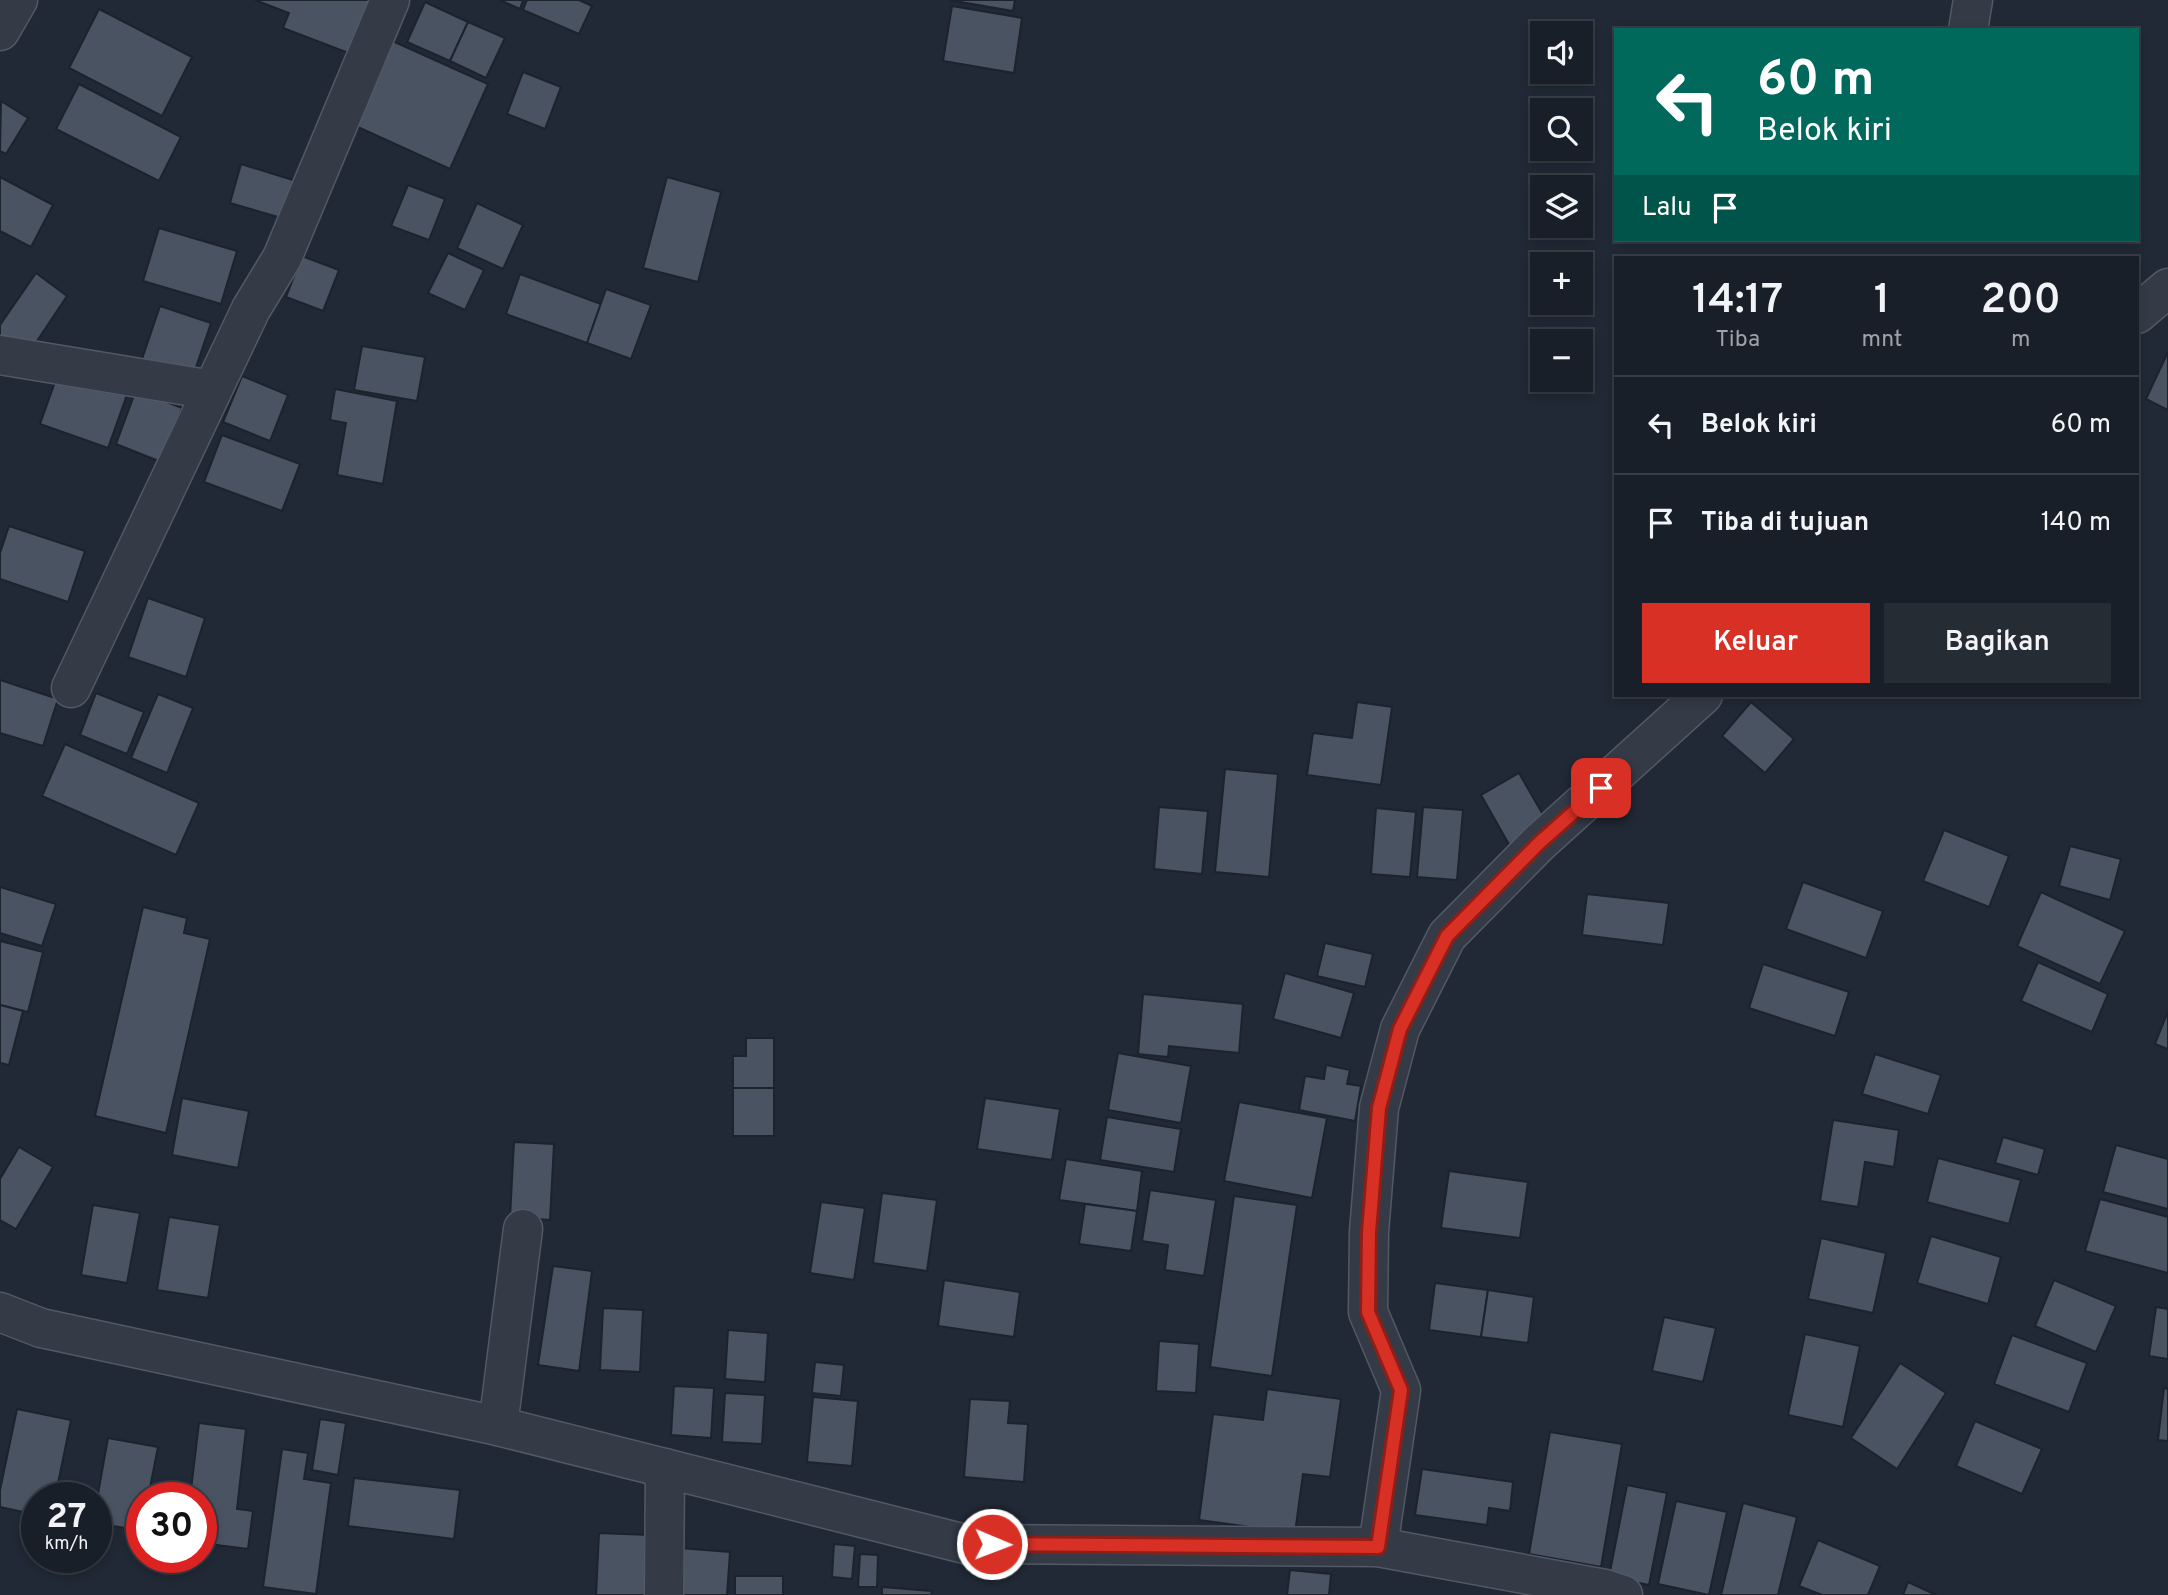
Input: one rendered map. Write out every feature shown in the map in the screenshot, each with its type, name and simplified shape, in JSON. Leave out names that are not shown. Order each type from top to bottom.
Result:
[{"type":"street","points":[[0,31],[19,0]]},
{"type":"street","points":[[71,688],[251,309],[282,258],[390,0]]},
{"type":"street","points":[[1968,28],[1973,0]]},
{"type":"street","points":[[2139,312],[2168,288]]},
{"type":"street","points":[[0,355],[212,390]]},
{"type":"street","points":[[1378,1547],[1401,1390],[1368,1312],[1369,1232],[1379,1108],[1400,1029],[1447,936],[1539,843],[1701,697]]},
{"type":"street","points":[[498,1426],[523,1229]]},
{"type":"street","points":[[0,1312],[40,1328],[498,1426],[965,1544],[1378,1547],[1611,1593]]},
{"type":"street","points":[[664,1595],[665,1468]]},
{"type":"building","points":[[255,0],[371,0],[351,54],[283,28],[289,13]]},
{"type":"building","points":[[500,0],[523,0],[520,9]]},
{"type":"building","points":[[527,0],[579,0],[592,6],[579,34],[523,10]]},
{"type":"building","points":[[949,0],[1015,0],[1013,11]]},
{"type":"building","points":[[425,2],[468,22],[450,61],[407,42]]},
{"type":"building","points":[[952,6],[1022,18],[1014,73],[943,61]]},
{"type":"building","points":[[99,9],[192,57],[162,116],[69,68]]},
{"type":"building","points":[[468,22],[505,38],[486,78],[450,61]]},
{"type":"building","points":[[388,39],[488,84],[450,169],[349,123]]},
{"type":"building","points":[[523,72],[561,87],[545,129],[507,114]]},
{"type":"building","points":[[79,84],[181,137],[159,181],[56,129]]},
{"type":"building","points":[[1,101],[28,118],[6,154],[0,151]]},
{"type":"building","points":[[241,164],[296,181],[285,219],[230,203]]},
{"type":"building","points":[[0,177],[53,205],[31,247],[0,231]]},
{"type":"building","points":[[667,177],[721,192],[698,282],[643,268]]},
{"type":"building","points":[[408,185],[445,199],[429,240],[391,226]]},
{"type":"building","points":[[477,203],[523,225],[503,269],[457,248]]},
{"type":"building","points":[[159,228],[237,251],[221,304],[143,281]]},
{"type":"building","points":[[448,253],[484,270],[465,310],[428,293]]},
{"type":"building","points":[[302,256],[339,270],[323,311],[286,297]]},
{"type":"building","points":[[36,273],[67,296],[27,356],[0,337],[0,325]]},
{"type":"building","points":[[520,274],[601,304],[587,343],[506,314]]},
{"type":"building","points":[[606,289],[651,305],[631,359],[587,343]]},
{"type":"building","points":[[160,306],[211,323],[192,379],[141,362]]},
{"type":"building","points":[[362,346],[425,357],[417,401],[354,390]]},
{"type":"building","points":[[2168,352],[2168,410],[2146,399]]},
{"type":"building","points":[[60,368],[128,392],[108,448],[40,424]]},
{"type":"building","points":[[242,376],[288,395],[270,441],[223,422]]},
{"type":"building","points":[[335,389],[397,401],[383,484],[337,475],[346,423],[330,420]]},
{"type":"building","points":[[136,390],[182,408],[161,462],[116,444]]},
{"type":"building","points":[[222,435],[300,464],[282,511],[204,482]]},
{"type":"building","points":[[9,526],[85,551],[68,602],[0,579],[0,553]]},
{"type":"building","points":[[148,598],[205,618],[186,677],[128,657]]},
{"type":"building","points":[[0,680],[58,699],[43,746],[0,733]]},
{"type":"building","points":[[96,693],[144,712],[127,754],[80,735]]},
{"type":"building","points":[[158,694],[193,708],[167,773],[131,758]]},
{"type":"building","points":[[1357,702],[1392,707],[1381,785],[1307,775],[1313,733],[1352,738]]},
{"type":"building","points":[[1751,702],[1794,739],[1765,773],[1722,736]]},
{"type":"building","points":[[65,744],[199,803],[176,855],[42,796]]},
{"type":"building","points":[[1225,769],[1278,774],[1269,877],[1215,872]]},
{"type":"building","points":[[1519,773],[1549,825],[1511,848],[1481,795]]},
{"type":"building","points":[[1159,807],[1208,811],[1202,874],[1154,869]]},
{"type":"building","points":[[1423,807],[1463,810],[1457,880],[1417,877]]},
{"type":"building","points":[[1376,808],[1416,812],[1410,877],[1371,874]]},
{"type":"building","points":[[1944,830],[2009,856],[1989,907],[1923,881]]},
{"type":"building","points":[[2070,846],[2121,859],[2110,900],[2059,886]]},
{"type":"building","points":[[1803,882],[1883,911],[1866,958],[1786,929]]},
{"type":"building","points":[[0,887],[56,904],[42,946],[0,933]]},
{"type":"building","points":[[2041,892],[2125,931],[2100,984],[2017,946]]},
{"type":"building","points":[[1587,894],[1669,903],[1663,945],[1582,935]]},
{"type":"building","points":[[143,907],[187,918],[184,933],[210,939],[166,1133],[95,1116]]},
{"type":"building","points":[[0,941],[43,952],[28,1012],[0,1005]]},
{"type":"building","points":[[1325,943],[1373,954],[1365,987],[1317,976]]},
{"type":"building","points":[[2038,962],[2108,994],[2092,1032],[2021,1001]]},
{"type":"building","points":[[1763,964],[1849,992],[1835,1036],[1749,1008]]},
{"type":"building","points":[[1285,973],[1354,993],[1341,1038],[1273,1019]]},
{"type":"building","points":[[1143,994],[1243,1004],[1239,1053],[1169,1046],[1168,1057],[1138,1054]]},
{"type":"building","points":[[0,1005],[23,1011],[9,1065],[0,1063]]},
{"type":"building","points":[[2168,1011],[2168,1049],[2155,1044]]},
{"type":"building","points":[[746,1038],[774,1038],[774,1088],[733,1088],[733,1056],[746,1056]]},
{"type":"building","points":[[1118,1053],[1191,1066],[1181,1123],[1108,1110]]},
{"type":"building","points":[[1875,1054],[1941,1075],[1928,1114],[1862,1094]]},
{"type":"building","points":[[1326,1065],[1350,1070],[1347,1084],[1361,1086],[1355,1121],[1299,1110],[1305,1076],[1324,1079]]},
{"type":"building","points":[[733,1088],[774,1088],[774,1136],[733,1136]]},
{"type":"building","points":[[182,1098],[249,1111],[238,1168],[172,1155]]},
{"type":"building","points":[[985,1098],[1060,1109],[1052,1160],[977,1149]]},
{"type":"building","points":[[1239,1102],[1327,1118],[1312,1198],[1224,1181]]},
{"type":"building","points":[[1107,1117],[1181,1129],[1174,1172],[1100,1160]]},
{"type":"building","points":[[1833,1120],[1899,1130],[1894,1167],[1865,1162],[1858,1207],[1820,1201]]},
{"type":"building","points":[[2003,1137],[2045,1149],[2038,1175],[1995,1163]]},
{"type":"building","points":[[514,1142],[554,1144],[550,1220],[510,1217]]},
{"type":"building","points":[[2116,1145],[2168,1159],[2168,1209],[2103,1192]]},
{"type":"building","points":[[19,1147],[53,1167],[16,1229],[0,1220],[0,1179]]},
{"type":"building","points":[[1938,1158],[2021,1180],[2009,1224],[1927,1202]]},
{"type":"building","points":[[1066,1159],[1142,1171],[1137,1211],[1059,1200]]},
{"type":"building","points":[[1449,1171],[1528,1182],[1520,1238],[1441,1228]]},
{"type":"building","points":[[1150,1190],[1216,1200],[1204,1276],[1165,1270],[1168,1245],[1142,1241]]},
{"type":"building","points":[[882,1193],[937,1200],[927,1271],[873,1263]]},
{"type":"building","points":[[1234,1196],[1297,1205],[1272,1376],[1210,1367]]},
{"type":"building","points":[[2100,1199],[2168,1217],[2168,1273],[2085,1251]]},
{"type":"building","points":[[821,1202],[865,1208],[854,1280],[810,1273]]},
{"type":"building","points":[[1085,1204],[1137,1211],[1131,1251],[1079,1244]]},
{"type":"building","points":[[93,1205],[140,1213],[127,1283],[81,1275]]},
{"type":"building","points":[[169,1217],[220,1225],[208,1298],[157,1290]]},
{"type":"building","points":[[1931,1236],[2001,1257],[1988,1304],[1917,1283]]},
{"type":"building","points":[[1821,1238],[1886,1253],[1873,1313],[1808,1299]]},
{"type":"building","points":[[553,1266],[592,1271],[579,1371],[538,1365]]},
{"type":"building","points":[[944,1280],[1020,1292],[1014,1337],[938,1326]]},
{"type":"building","points":[[2054,1280],[2116,1306],[2096,1352],[2035,1326]]},
{"type":"building","points":[[1435,1283],[1488,1290],[1481,1337],[1429,1330]]},
{"type":"building","points":[[1488,1290],[1534,1297],[1528,1343],[1481,1337]]},
{"type":"building","points":[[2156,1307],[2168,1309],[2168,1359],[2149,1356]]},
{"type":"building","points":[[603,1308],[643,1310],[640,1372],[600,1370]]},
{"type":"building","points":[[1664,1317],[1716,1328],[1703,1382],[1652,1371]]},
{"type":"building","points":[[728,1330],[768,1333],[765,1382],[725,1379]]},
{"type":"building","points":[[1805,1334],[1860,1346],[1843,1427],[1788,1415]]},
{"type":"building","points":[[2012,1335],[2087,1363],[2069,1412],[1994,1384]]},
{"type":"building","points":[[1159,1341],[1199,1344],[1196,1393],[1156,1391]]},
{"type":"building","points":[[815,1362],[844,1365],[841,1396],[812,1393]]},
{"type":"building","points":[[1900,1363],[1946,1393],[1897,1469],[1851,1438]]},
{"type":"building","points":[[674,1386],[714,1388],[711,1438],[671,1435]]},
{"type":"building","points":[[2164,1388],[2168,1389],[2168,1441],[2158,1440]]},
{"type":"building","points":[[1267,1389],[1341,1399],[1330,1477],[1303,1474],[1295,1533],[1199,1520],[1213,1414],[1263,1420]]},
{"type":"building","points":[[725,1393],[765,1395],[762,1444],[722,1442]]},
{"type":"building","points":[[813,1397],[858,1401],[852,1466],[807,1462]]},
{"type":"building","points":[[970,1399],[1010,1401],[1008,1423],[1028,1424],[1024,1482],[964,1477]]},
{"type":"building","points":[[17,1409],[71,1420],[58,1482],[21,1482],[21,1512],[0,1507],[0,1490]]},
{"type":"building","points":[[320,1419],[346,1423],[338,1475],[312,1470]]},
{"type":"building","points":[[1975,1421],[2042,1449],[2022,1494],[1956,1466]]},
{"type":"building","points":[[199,1423],[246,1429],[237,1509],[253,1511],[248,1549],[217,1545],[217,1482],[192,1482]]},
{"type":"building","points":[[1550,1432],[1622,1444],[1601,1567],[1529,1554]]},
{"type":"building","points":[[108,1438],[158,1447],[151,1482],[126,1482],[126,1528],[112,1526],[112,1482],[100,1482]]},
{"type":"building","points":[[282,1449],[308,1453],[304,1479],[331,1483],[316,1594],[263,1587]]},
{"type":"building","points":[[1422,1469],[1513,1482],[1510,1511],[1489,1508],[1487,1525],[1415,1515]]},
{"type":"building","points":[[354,1478],[460,1490],[454,1539],[348,1526]]},
{"type":"building","points":[[1627,1485],[1667,1493],[1649,1585],[1609,1577]]},
{"type":"building","points":[[1676,1501],[1727,1512],[1709,1595],[1658,1584]]},
{"type":"building","points":[[1743,1503],[1797,1517],[1778,1595],[1721,1595]]},
{"type":"building","points":[[599,1533],[649,1535],[647,1595],[596,1595]]},
{"type":"building","points":[[1818,1540],[1880,1566],[1868,1595],[1822,1595],[1799,1586]]},
{"type":"building","points":[[834,1544],[855,1546],[852,1579],[832,1577]]},
{"type":"building","points":[[680,1548],[730,1552],[727,1595],[676,1595]]},
{"type":"building","points":[[860,1554],[878,1555],[877,1587],[858,1587]]},
{"type":"building","points":[[1290,1570],[1331,1574],[1329,1595],[1287,1595]]},
{"type":"building","points":[[735,1576],[783,1576],[783,1595],[735,1595]]},
{"type":"building","points":[[1908,1582],[1936,1595],[1903,1595]]},
{"type":"building","points":[[882,1587],[932,1591],[931,1595],[882,1595]]},
{"type":"route","points":[[992,1544],[1378,1547],[1401,1390],[1368,1312],[1369,1232],[1379,1108],[1400,1029],[1447,936],[1539,843],[1601,788]]}]
